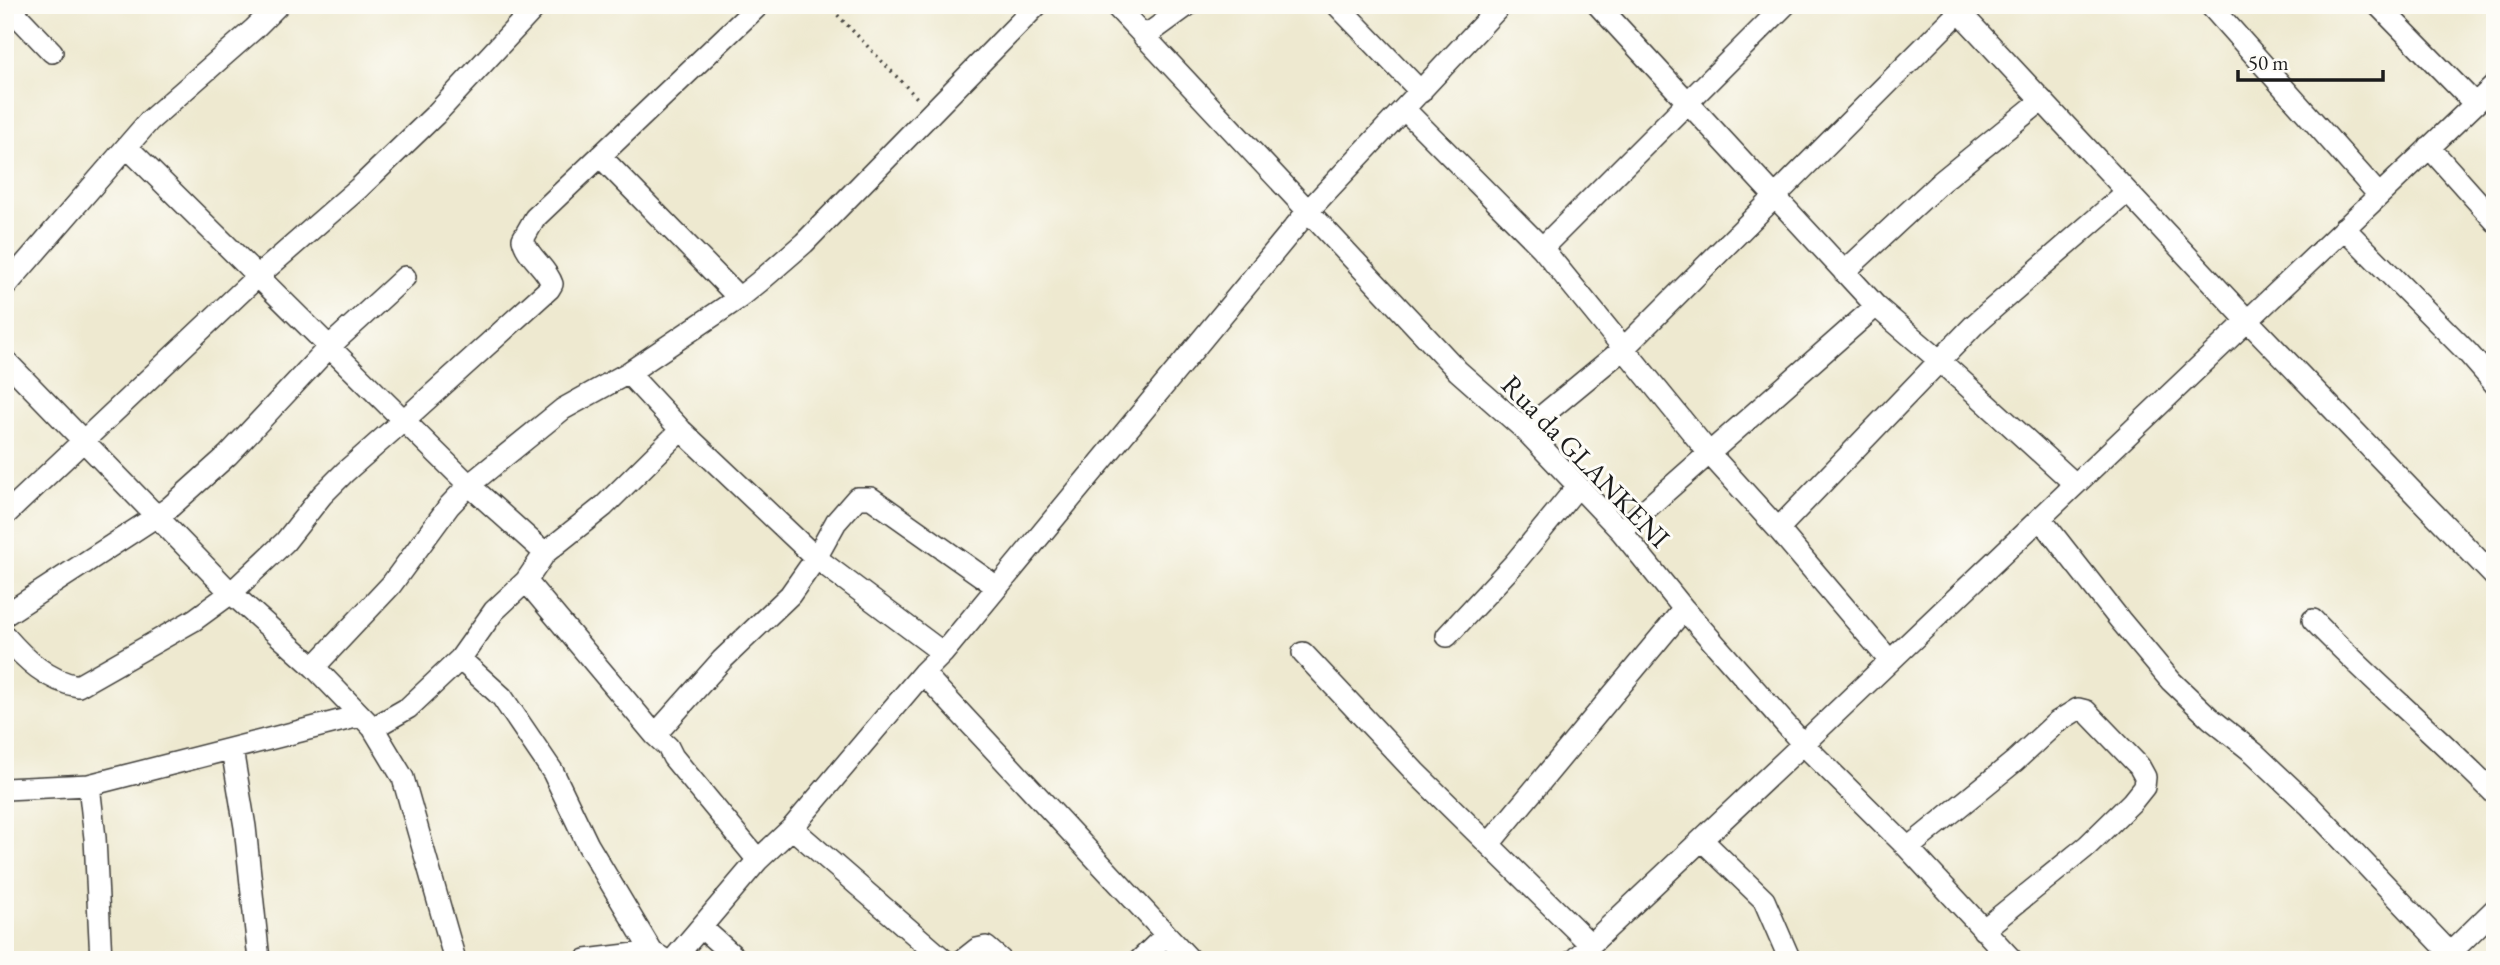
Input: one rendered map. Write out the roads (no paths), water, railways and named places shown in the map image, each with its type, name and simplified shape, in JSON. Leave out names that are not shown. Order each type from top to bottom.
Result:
[{"type":"street","points":[[7,5],[52,51]]},
{"type":"street","points":[[8,278],[149,121],[278,5]]},
{"type":"street","points":[[5,515],[258,276],[360,187],[435,115],[537,5]]},
{"type":"street","points":[[5,636],[56,680],[78,686],[194,620],[231,593],[285,542],[322,495],[345,472],[552,284],[545,271],[525,249],[523,239],[526,230],[535,218],[759,5]]},
{"type":"street","points":[[314,667],[391,585],[449,506],[470,485],[563,409],[628,373],[739,298],[804,243],[1037,5]]},
{"type":"street","name":"Rua da GLANKENI","points":[[1115,5],[1458,370],[1525,430],[1621,531],[1684,609],[1803,744],[1908,848],[2012,960]]},
{"type":"street","points":[[1144,37],[1188,5]]},
{"type":"street","points":[[1337,5],[1421,92]]},
{"type":"street","points":[[673,960],[758,860],[792,828],[943,653],[1308,211],[1501,5]]},
{"type":"street","points":[[1542,248],[1785,5]]},
{"type":"street","points":[[2210,5],[2379,195]]},
{"type":"street","points":[[2378,5],[2475,104]]},
{"type":"street","points":[[1600,6],[1876,306],[2075,484]]},
{"type":"street","points":[[1525,430],[1623,349],[1956,8],[2247,320],[2495,577]]},
{"type":"street","points":[[1574,960],[2495,85]]},
{"type":"street","points":[[1844,272],[1942,181],[2042,100]]},
{"type":"street","points":[[1405,110],[1542,248],[1709,453],[1778,529],[1890,661]]},
{"type":"street","points":[[127,147],[404,421],[545,553]]},
{"type":"street","points":[[2429,147],[2495,221]]},
{"type":"street","points":[[600,156],[739,298]]},
{"type":"street","points":[[1778,529],[1973,326],[2127,192]]},
{"type":"street","points":[[2344,228],[2468,353],[2495,384]]},
{"type":"street","points":[[5,615],[156,517],[228,455],[330,346],[405,277]]},
{"type":"street","points":[[1621,531],[1876,306]]},
{"type":"street","points":[[5,360],[231,593],[314,667],[366,722],[403,778],[455,960]]},
{"type":"street","points":[[628,373],[681,430],[816,558],[943,653]]},
{"type":"street","points":[[9,785],[89,785],[232,750],[366,722],[408,708],[460,659],[494,611],[526,581],[545,553],[604,506],[681,430]]},
{"type":"street","points":[[1447,636],[1513,565],[1578,486]]},
{"type":"street","points":[[655,735],[722,660],[790,594],[816,558],[836,522],[857,498],[866,496],[997,587]]},
{"type":"street","points":[[2040,518],[2171,681],[2309,804],[2446,956],[2495,909]]},
{"type":"street","points":[[526,581],[668,747],[673,757],[758,860]]},
{"type":"street","points":[[1489,844],[1684,609]]},
{"type":"street","points":[[2314,620],[2350,658],[2456,754],[2495,794]]},
{"type":"street","points":[[1303,653],[1415,772],[1590,944]]},
{"type":"street","points":[[460,659],[502,697],[553,772],[588,845],[659,956],[586,960]]},
{"type":"street","points":[[923,673],[1190,960]]},
{"type":"street","points":[[1908,848],[2015,761],[2057,722],[2078,709],[2086,711],[2139,766],[2145,776],[2144,787],[2132,802],[2087,846],[1983,930]]},
{"type":"street","points":[[232,750],[245,827],[258,960]]},
{"type":"street","points":[[89,785],[95,838],[101,960]]},
{"type":"street","points":[[792,828],[944,960]]},
{"type":"street","points":[[1702,840],[1764,900],[1790,960]]},
{"type":"street","points":[[702,928],[738,960]]},
{"type":"street","points":[[1140,960],[1166,935]]},
{"type":"street","points":[[963,960],[977,949],[986,947],[1001,960]]}]
